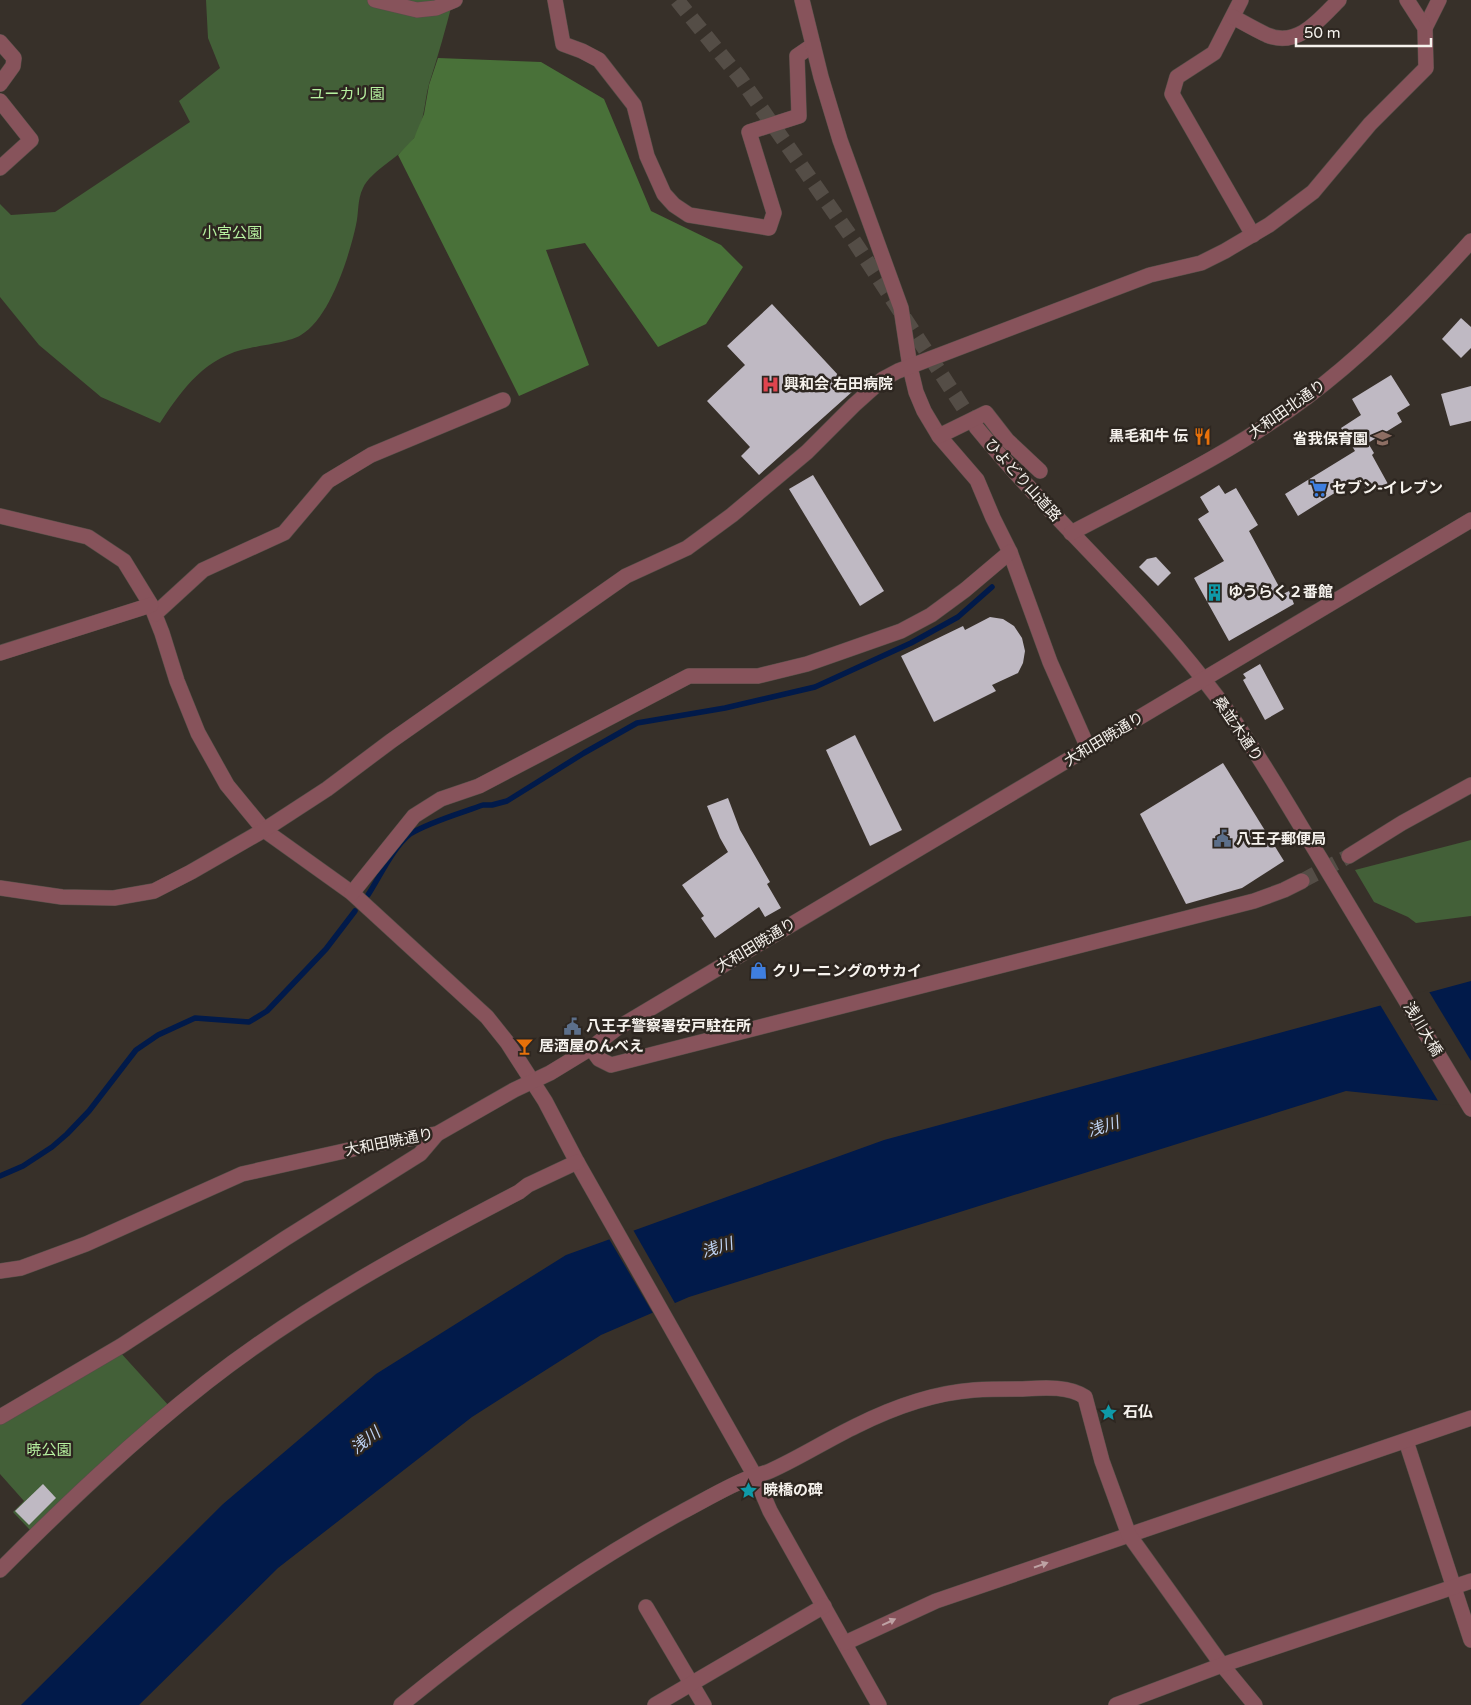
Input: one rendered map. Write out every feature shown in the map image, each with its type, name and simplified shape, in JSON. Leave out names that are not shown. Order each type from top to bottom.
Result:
[{"type":"street","points":[[375,0],[418,10],[436,8],[455,0]]},
{"type":"street","points":[[555,0],[564,44],[599,60],[634,105],[647,156],[664,194],[674,205],[689,215],[769,228],[774,213],[749,132],[799,116],[797,56],[813,46]]},
{"type":"street","points":[[802,0],[821,77],[840,140],[901,308],[910,367],[916,392],[924,411],[940,436],[977,480],[1010,552],[1050,662],[1088,748]]},
{"type":"street","points":[[1241,0],[1214,53],[1177,77],[1172,94],[1253,235]]},
{"type":"street","points":[[1233,17],[1269,36],[1290,39],[1307,30],[1339,0]]},
{"type":"street","points":[[1407,0],[1425,28]]},
{"type":"street","points":[[0,888],[62,897],[114,898],[154,891],[191,872],[264,830],[326,789],[423,718],[626,576],[687,548],[732,515],[807,452],[854,404],[883,379],[1150,275],[1201,264],[1253,235],[1313,192],[1370,124],[1426,68],[1425,28],[1439,0]]},
{"type":"street","points":[[0,42],[14,58],[13,66],[0,84]]},
{"type":"street","points":[[0,101],[31,140],[0,168]]},
{"type":"street","name":"大和田北通り","points":[[1071,533],[1211,460],[1307,397],[1369,346],[1418,299],[1471,241]]},
{"type":"street","points":[[0,653],[153,610],[203,570],[284,533],[328,481],[372,455],[503,400]]},
{"type":"street","points":[[940,436],[986,413],[1007,440],[1040,471]]},
{"type":"street","name":"ひよどり山道路","points":[[976,427],[1071,533]]},
{"type":"street","points":[[1,517],[88,537],[124,561],[153,610],[177,681],[198,733],[227,786],[264,830],[352,893],[487,1016],[507,1042],[545,1101],[581,1169],[752,1469],[770,1511],[879,1705]]},
{"type":"street","name":"大和田暁通り","points":[[0,1271],[21,1268],[86,1244],[242,1174],[371,1145],[437,1134],[514,1090],[550,1073],[591,1048],[616,1029],[830,900],[1471,520]]},
{"type":"street","name":"桑並木通り","points":[[1071,533],[1145,610],[1204,680],[1253,749],[1374,949]]},
{"type":"street","points":[[352,893],[414,816],[441,800],[479,786],[689,676],[758,676],[807,664],[901,631],[931,615],[965,590],[1010,552]]},
{"type":"street","points":[[1349,856],[1402,823],[1471,785]]},
{"type":"street","points":[[591,1048],[599,1059],[611,1065],[1254,901],[1302,881]]},
{"type":"street","name":"浅川大橋","points":[[1374,949],[1471,1108]]},
{"type":"street","points":[[0,1417],[121,1346],[286,1238],[420,1154],[437,1134]]},
{"type":"street","points":[[0,1570],[105,1468],[235,1361],[323,1302],[399,1256],[519,1192],[528,1185],[581,1169]]},
{"type":"street","points":[[401,1705],[470,1651],[559,1587],[650,1530],[708,1498],[752,1469],[770,1471],[857,1425],[934,1396],[974,1390],[1036,1388],[1069,1391],[1082,1395],[1087,1401],[1102,1461],[1129,1535],[1222,1665],[1255,1705]]},
{"type":"street","points":[[845,1643],[936,1601],[1471,1418]]},
{"type":"street","points":[[1406,1441],[1471,1640]]},
{"type":"street","points":[[1116,1705],[1143,1701],[1222,1665],[1471,1581]]},
{"type":"street","points":[[655,1705],[824,1606]]},
{"type":"street","points":[[646,1607],[704,1705]]},
{"type":"green space","name":"小宮公園","points":[[206,0],[453,0],[429,84],[418,132],[409,145],[373,175],[363,188],[349,253],[337,286],[321,315],[301,335],[234,352],[208,366],[187,386],[160,423],[101,397],[39,345],[0,297],[0,204],[11,215],[55,212],[190,122],[179,101],[220,68],[208,38]]},
{"type":"green space","points":[[438,58],[541,62],[604,99],[651,211],[721,245],[743,267],[706,324],[658,347],[585,243],[546,250],[589,365],[519,396],[398,155],[414,138],[424,114],[429,85]]},
{"type":"green space","points":[[1471,840],[1471,916],[1416,923],[1408,917],[1374,902],[1355,870]]},
{"type":"green space","name":"暁公園","points":[[119,1351],[170,1407],[30,1530],[13,1512],[24,1501],[0,1474],[0,1425]]},
{"type":"water","name":"浅川","points":[[1471,981],[1471,1104],[1346,1091],[689,1297],[601,1335],[472,1417],[278,1568],[139,1705],[21,1705],[223,1504],[376,1374],[566,1255],[884,1140]]},
{"type":"pier","points":[[1428,990],[1471,1061],[1471,1107],[1440,1104],[1379,1003]]},
{"type":"pier","points":[[632,1228],[676,1305],[654,1315],[608,1237]]},
{"type":"building","points":[[772,304],[853,391],[759,475],[741,456],[750,447],[707,401],[745,365],[727,346]]},
{"type":"building","points":[[1461,318],[1471,327],[1471,348],[1461,358],[1442,339]]},
{"type":"building","points":[[1391,375],[1410,405],[1397,413],[1402,422],[1368,443],[1374,453],[1372,455],[1388,484],[1369,494],[1360,477],[1298,516],[1285,494],[1355,451],[1341,428],[1361,415],[1352,399]]},
{"type":"building","points":[[1471,386],[1471,421],[1450,426],[1441,394]]},
{"type":"building","points":[[813,475],[884,591],[860,606],[789,489]]},
{"type":"building","points":[[1219,485],[1225,494],[1236,488],[1258,525],[1249,531],[1283,594],[1289,591],[1294,604],[1229,641],[1194,578],[1224,561],[1198,519],[1209,512],[1200,497]]},
{"type":"building","points":[[1156,557],[1171,573],[1158,586],[1139,567],[1147,559]]},
{"type":"building","points":[[990,617],[1003,619],[1014,626],[1022,638],[1025,651],[1023,663],[1018,673],[992,685],[996,691],[934,722],[901,656],[963,626],[965,630]]},
{"type":"building","points":[[1260,664],[1284,709],[1265,720],[1243,680],[1246,678],[1243,674]]},
{"type":"building","points":[[855,735],[902,830],[870,846],[826,750]]},
{"type":"building","points":[[1223,763],[1284,861],[1242,888],[1186,904],[1140,814]]},
{"type":"building","points":[[728,798],[740,830],[770,882],[767,884],[781,908],[765,917],[759,907],[715,938],[701,918],[704,916],[682,885],[728,852],[707,806]]},
{"type":"building","points":[[43,1484],[56,1498],[29,1525],[15,1511]]},
{"type":"waterway","points":[[368,895],[398,846],[410,834],[418,830],[483,805],[507,801],[584,753],[637,723],[725,708],[815,687],[911,643],[958,617],[992,587]]},
{"type":"waterway","points":[[0,1176],[23,1166],[52,1147],[67,1134],[89,1111],[136,1050],[158,1035],[195,1018],[249,1022],[267,1011],[326,949],[355,911]]},
{"type":"tunnel","points":[[677,0],[740,78],[854,241],[976,427]]},
{"type":"tunnel","points":[[1302,881],[1349,856]]},
{"type":"place","name":"興和会 右田病院","points":[[770,384]]},
{"type":"place","name":"黒毛和牛 伝","points":[[1202,436]]},
{"type":"place","name":"省我保育園","points":[[1382,439]]},
{"type":"place","name":"セブン-イレブン","points":[[1318,488]]},
{"type":"place","name":"ゆうらく２番館","points":[[1214,592]]},
{"type":"place","name":"八王子郵便局","points":[[1222,839]]},
{"type":"place","name":"クリーニングのサカイ","points":[[758,971]]},
{"type":"place","name":"八王子警察署安戸駐在所","points":[[572,1026]]},
{"type":"place","name":"居酒屋のんべえ","points":[[525,1046]]},
{"type":"place","name":"石仏","points":[[1109,1412]]},
{"type":"place","name":"暁橋の碑","points":[[749,1490]]},
{"type":"park label","name":"ユーカリ園","points":[[347,94]]}]
